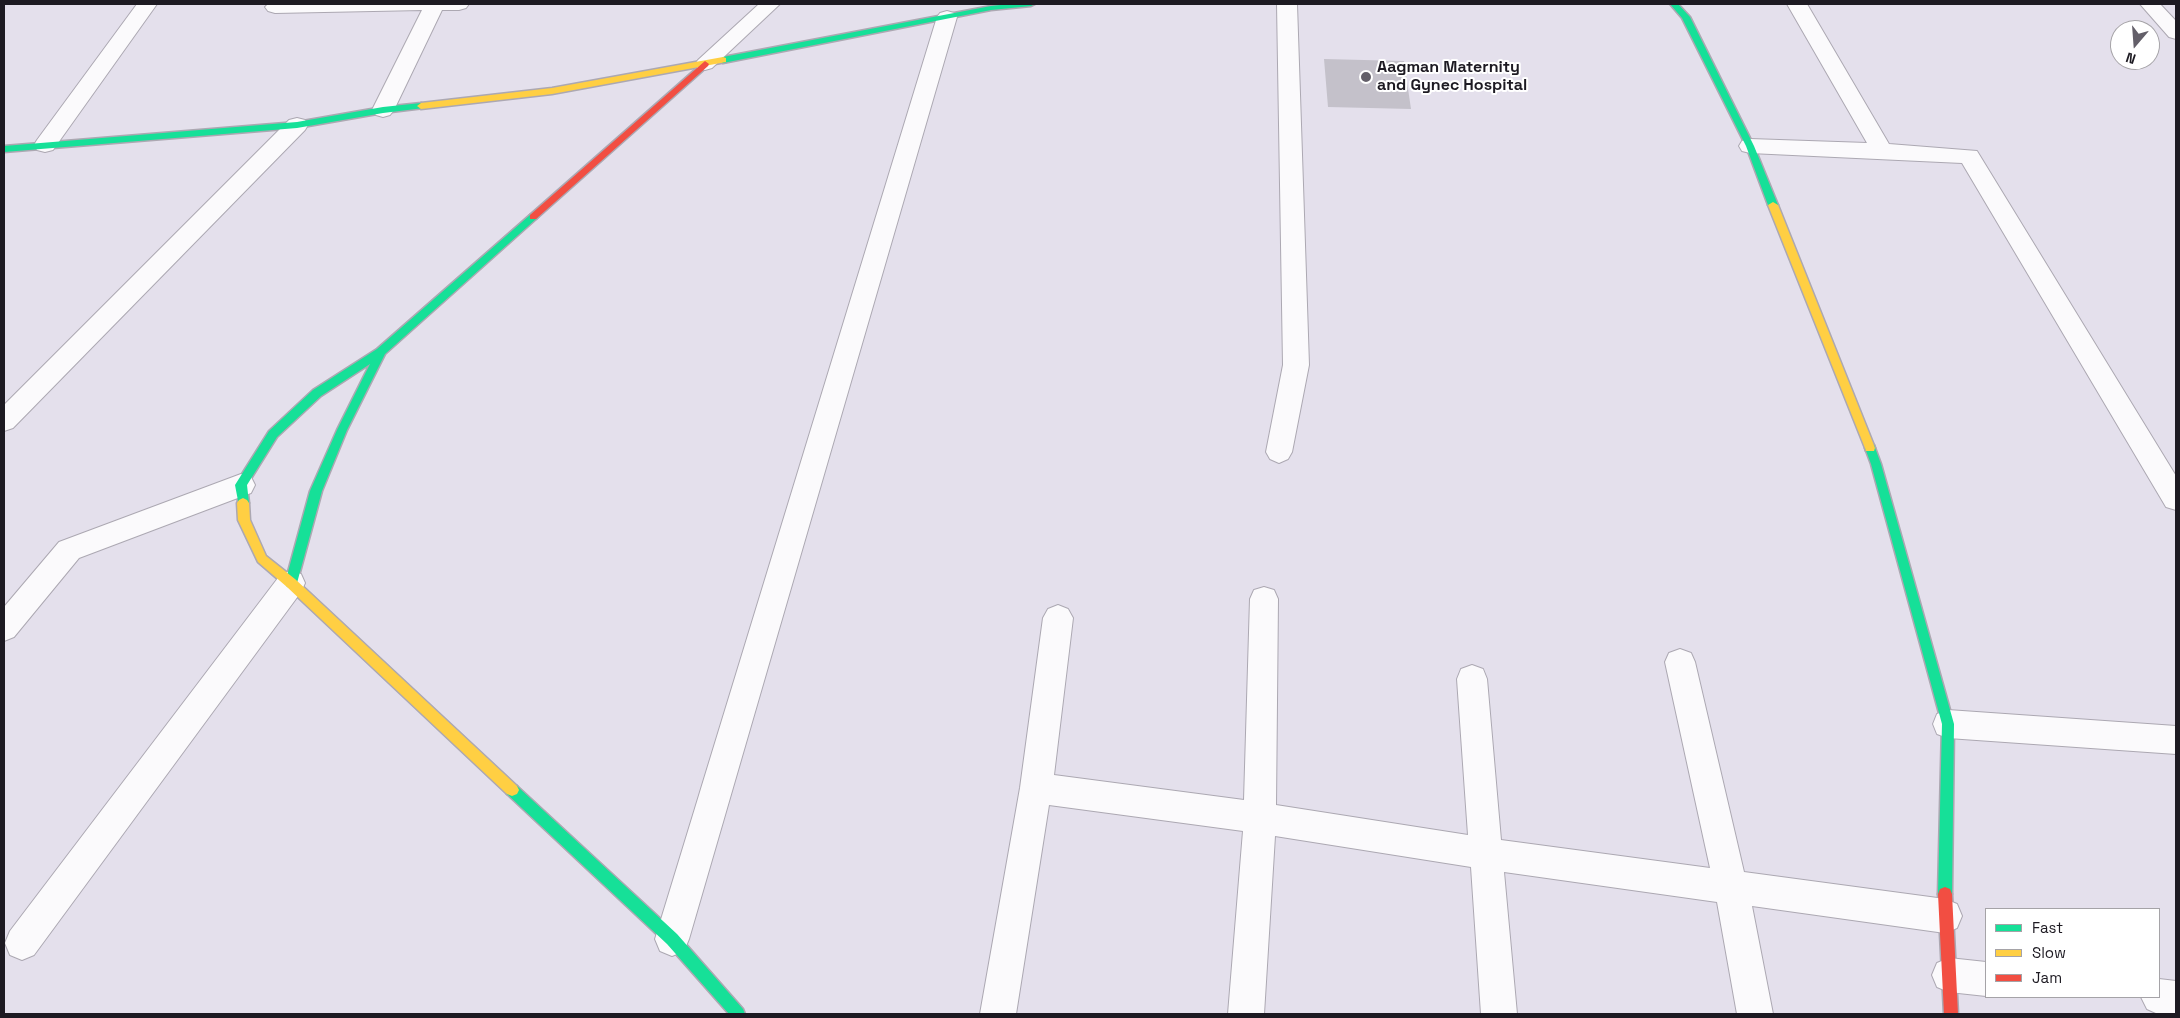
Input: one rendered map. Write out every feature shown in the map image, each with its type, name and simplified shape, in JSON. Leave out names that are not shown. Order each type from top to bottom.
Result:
[{"type":"street","points":[[45,145],[148,4]]},
{"type":"street","points":[[382,110],[435,4]]},
{"type":"street","points":[[275,7],[459,4]]},
{"type":"street","points":[[738,1014],[672,939],[291,583],[262,559],[244,520],[241,485],[273,434],[317,393],[381,352],[770,4]]},
{"type":"street","points":[[4,149],[297,125],[382,110],[552,90],[705,64],[991,8],[1031,4]]},
{"type":"street","points":[[1279,452],[1296,365],[1287,4]]},
{"type":"street","points":[[1674,4],[1686,17],[1750,146],[1876,464],[1948,724],[1945,916],[1951,1014]]},
{"type":"street","points":[[1797,4],[1882,151]]},
{"type":"street","points":[[2150,4],[2176,33]]},
{"type":"street","points":[[672,939],[947,17]]},
{"type":"street","points":[[4,421],[297,125]]},
{"type":"street","points":[[1750,146],[1969,156],[2176,499]]},
{"type":"street","points":[[22,943],[291,583],[316,492],[342,430],[381,352]]},
{"type":"street","points":[[4,628],[69,550],[241,485]]},
{"type":"street","points":[[1246,1014],[1260,818],[1264,600]]},
{"type":"street","points":[[998,1014],[1036,788],[1058,618]]},
{"type":"street","points":[[1680,662],[1731,886],[1755,1014]]},
{"type":"street","points":[[1472,679],[1488,854],[1499,1014]]},
{"type":"street","points":[[1948,724],[2176,740]]},
{"type":"street","points":[[1036,788],[1260,818],[1488,854],[1945,916]]},
{"type":"street","points":[[1949,975],[1985,979]]},
{"type":"street","points":[[2160,997],[2176,998]]},
{"type":"building","points":[[1324,59],[1404,61],[1411,109],[1328,107]]},
{"type":"traffic: fast","points":[[723,60],[991,8],[1031,4]]},
{"type":"traffic: fast","points":[[1674,4],[1686,17],[1750,146],[1773,205]]},
{"type":"traffic: fast","points":[[4,149],[297,125],[383,110],[421,106]]},
{"type":"traffic: fast","points":[[243,503],[241,485],[273,434],[317,393],[381,352],[533,217]]},
{"type":"traffic: fast","points":[[291,583],[316,491],[342,430],[381,352]]},
{"type":"traffic: fast","points":[[1870,448],[1948,724],[1945,894]]},
{"type":"traffic: fast","points":[[512,790],[672,939],[738,1014]]},
{"type":"traffic: slow","points":[[421,106],[552,91],[723,60]]},
{"type":"traffic: slow","points":[[1773,205],[1870,448]]},
{"type":"traffic: slow","points":[[243,503],[244,520],[262,559],[291,583],[512,790]]},
{"type":"traffic: jam","points":[[533,217],[705,64]]},
{"type":"traffic: jam","points":[[1945,894],[1951,1014]]},
{"type":"place","name":"Aagman Maternity and Gynec Hospital","points":[[1366,77]]}]
